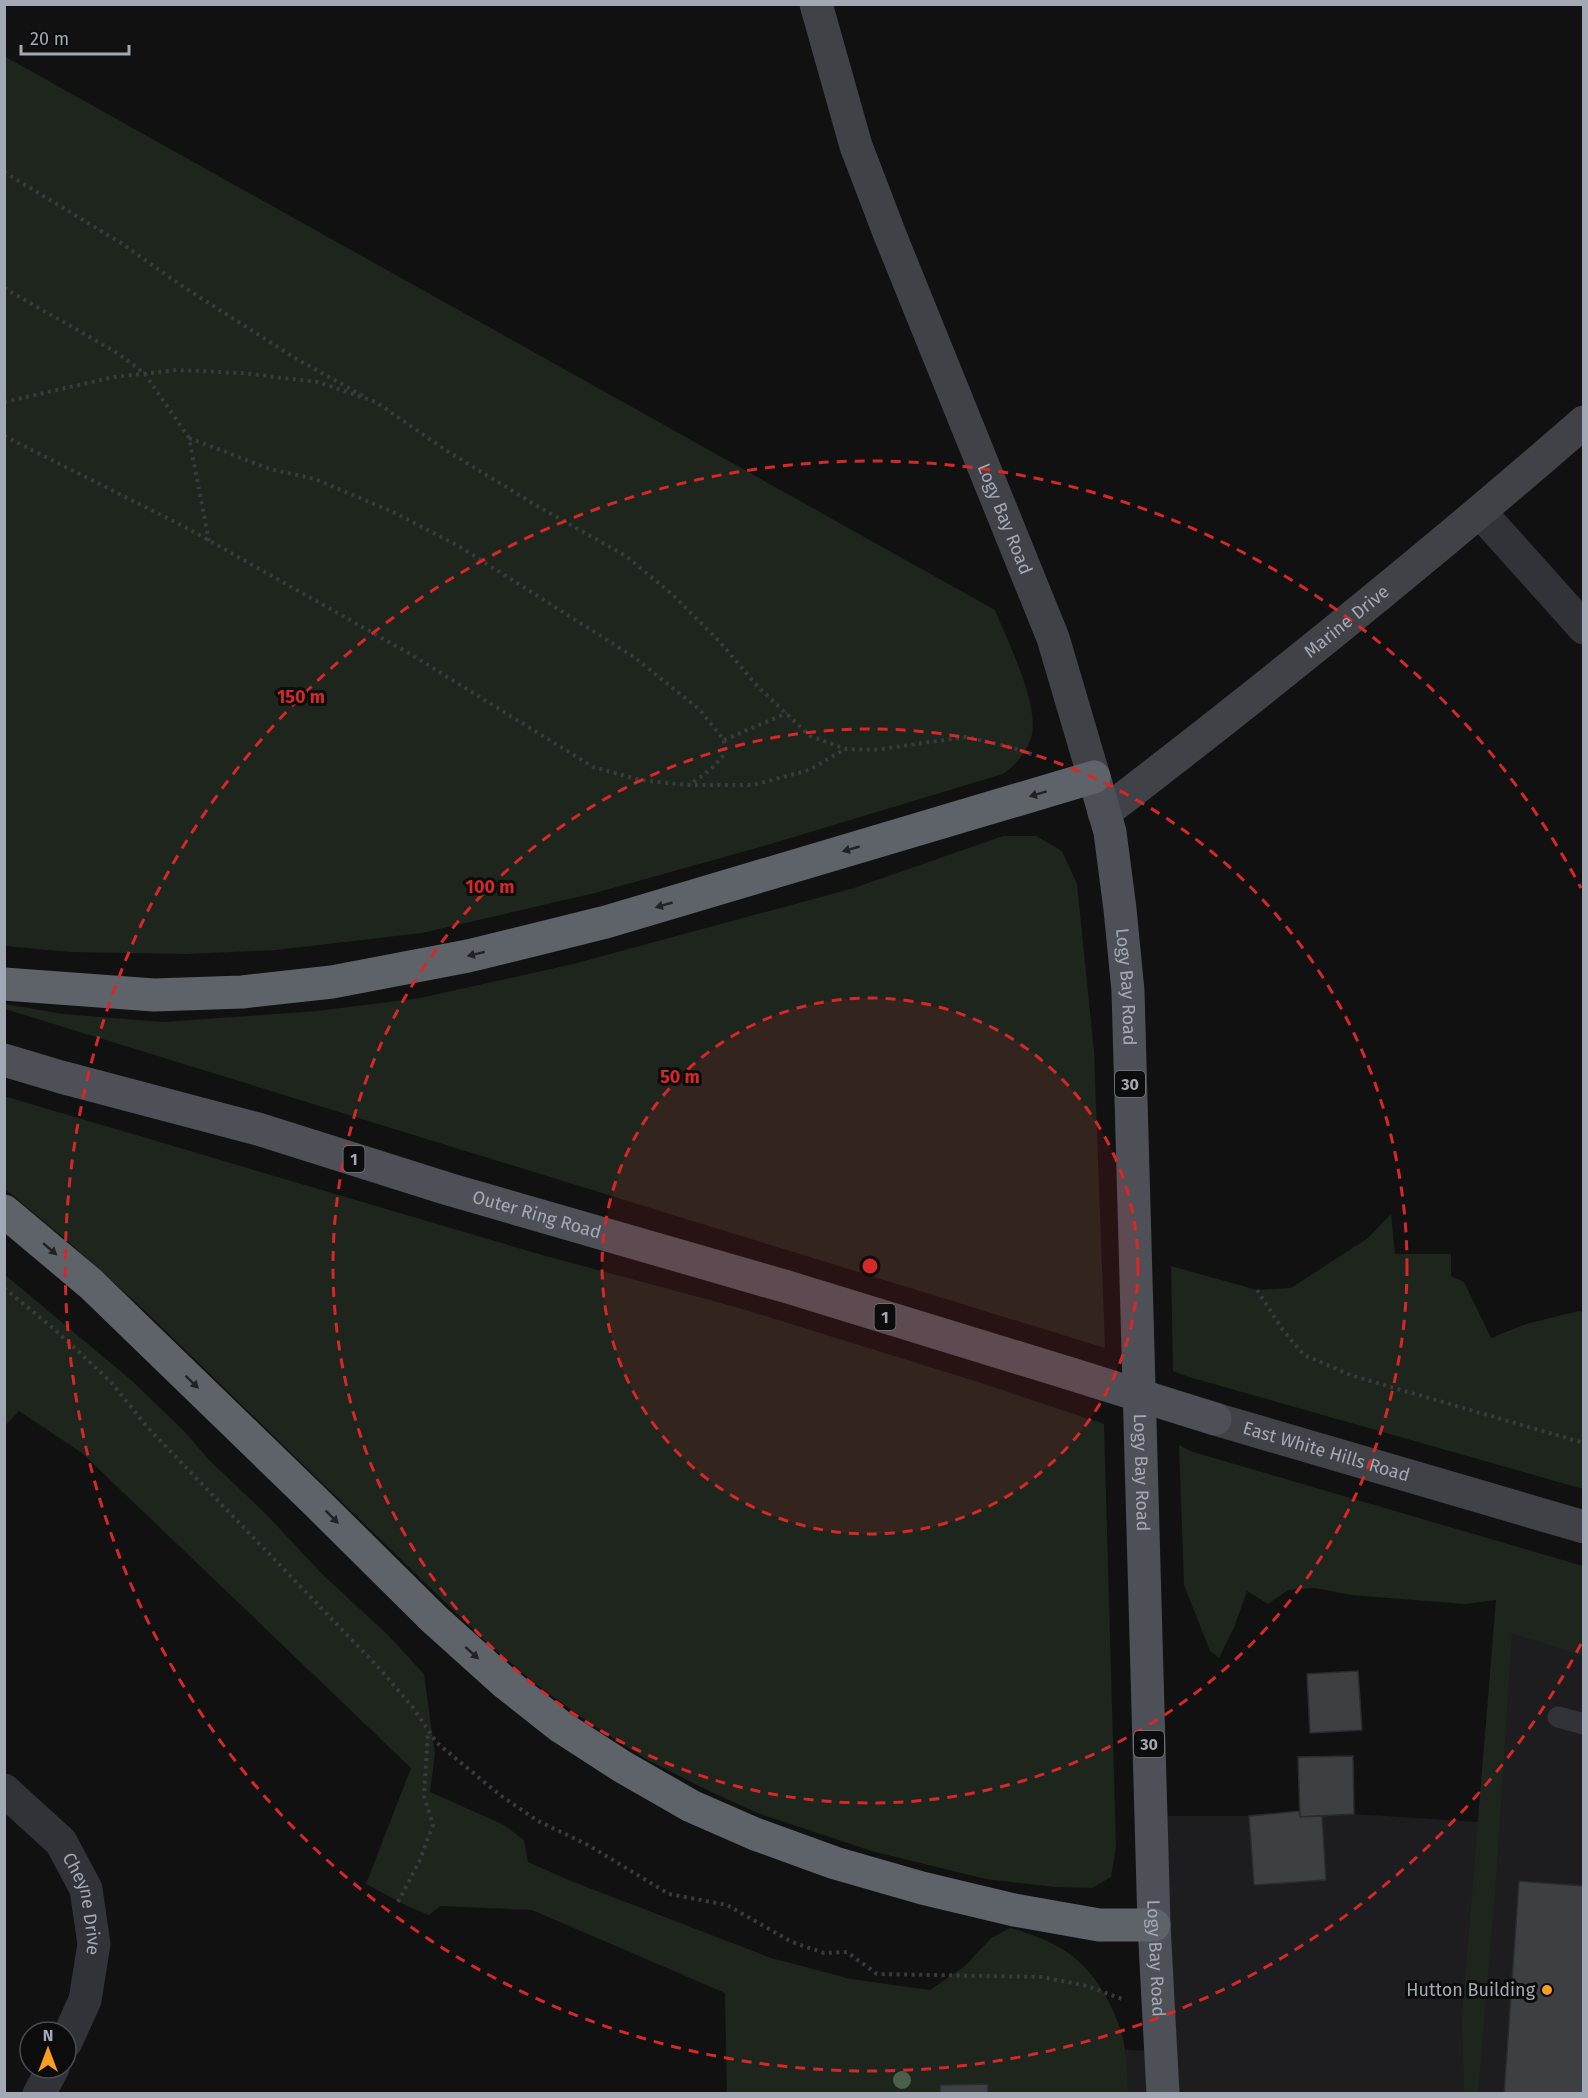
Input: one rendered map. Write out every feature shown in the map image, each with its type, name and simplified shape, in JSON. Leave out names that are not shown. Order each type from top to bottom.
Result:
[{"type":"highway","points":[[4,984],[154,995],[242,992],[332,982],[468,957],[606,922],[1094,777]]},
{"type":"highway","points":[[4,1212],[91,1284],[434,1619],[495,1674],[561,1727],[623,1767],[691,1806],[756,1834],[835,1863],[922,1888],[1014,1910],[1099,1925],[1154,1926]]},
{"type":"main road","name":"Logy Bay Road","points":[[816,4],[856,146],[1053,638],[1110,832],[1128,991],[1154,1926],[1163,2094]]},
{"type":"main road","name":"Marine Drive","points":[[1104,813],[1192,745],[1480,512],[1584,422]]},
{"type":"main road","name":"Outer Ring Road","points":[[4,1060],[258,1129],[448,1189],[791,1288],[1068,1373]]},
{"type":"main road","name":"East White Hills Road","points":[[1068,1373],[1215,1419],[1584,1527]]},
{"type":"street","points":[[1480,512],[1584,628]]},
{"type":"street","name":"Cheyne Drive","points":[[4,1790],[61,1842],[86,1889],[94,1944],[84,2000],[76,2020]]},
{"type":"street","points":[[39,2094],[47,2080]]},
{"type":"lane","points":[[1558,1716],[1584,1724]]},
{"type":"path","points":[[4,172],[121,243],[179,284],[295,358],[376,402],[447,451],[626,556],[673,595],[720,642],[758,687],[810,736],[846,749],[874,750],[966,737],[1007,746],[1040,757]]},
{"type":"path","points":[[4,288],[110,349],[145,374],[189,438],[209,542]]},
{"type":"path","points":[[4,402],[114,377],[177,370],[242,373],[318,382],[376,402]]},
{"type":"path","points":[[4,436],[185,527],[412,655],[593,767],[640,780],[690,784],[753,784],[809,770],[846,749]]},
{"type":"path","points":[[189,438],[270,469],[315,479],[393,512],[457,544],[634,657],[699,709],[724,740],[724,755],[711,769],[690,784]]},
{"type":"path","points":[[724,740],[787,713]]},
{"type":"path","points":[[1257,1290],[1282,1329],[1304,1355],[1353,1376],[1584,1443]]},
{"type":"path","points":[[398,1902],[419,1862],[433,1825],[424,1796],[429,1731]]},
{"type":"shaded area","points":[[4,56],[995,610],[1021,674],[1031,709],[1033,725],[1031,738],[1023,754],[1003,774],[764,846],[595,893],[422,933],[276,950],[185,954],[70,952],[5,946]]},
{"type":"shaded area","points":[[1003,836],[1036,836],[1062,851],[1077,884],[1094,1051],[1105,1348],[5,1009],[5,1004],[63,1014],[164,1022],[317,1011],[420,998],[573,964],[854,888]]},
{"type":"shaded area","points":[[4,1096],[535,1253],[739,1308],[978,1382],[1104,1424],[1116,1847],[1111,1877],[1092,1888],[1055,1887],[986,1879],[875,1852],[757,1813],[648,1760],[591,1724],[537,1685],[485,1641],[143,1309],[71,1244],[5,1189]]},
{"type":"shaded area","points":[[1391,1214],[1395,1254],[1451,1254],[1451,1276],[1464,1282],[1491,1338],[1526,1324],[1579,1311],[1583,1312],[1583,1489],[1173,1371],[1171,1266],[1257,1290],[1291,1288],[1368,1238]]},
{"type":"shaded area","points":[[4,1274],[131,1380],[185,1432],[209,1460],[266,1514],[322,1574],[388,1635],[424,1674],[435,1754],[430,1792],[504,1825],[524,1840],[528,1862],[571,1881],[771,1958],[851,1979],[930,1990],[965,1966],[991,1938],[1010,1928],[1043,1939],[1078,1961],[1099,1985],[1107,1999],[1124,2043],[1128,2093],[988,2093],[987,2084],[940,2085],[940,2094],[727,2093],[725,1993],[532,1910],[440,1906],[429,1915],[366,1884],[411,1768],[82,1453],[19,1411],[5,1426]]},
{"type":"shaded area","points":[[1179,1445],[1190,1451],[1583,1566],[1583,1656],[1512,1633],[1496,1880],[1478,2093],[1464,2093],[1462,2016],[1496,1600],[1466,1604],[1351,1595],[1315,1588],[1288,1590],[1268,1604],[1247,1591],[1235,1625],[1219,1658],[1210,1651],[1184,1585]]},
{"type":"shaded area","points":[[1499,1570],[1583,1595],[1583,2093],[727,2093],[725,1993],[860,2032],[1161,2052],[1151,1816],[1249,1816],[1299,1811],[1300,1817],[1354,1814],[1478,1822]]},
{"type":"building","points":[[1358,1671],[1362,1730],[1310,1733],[1307,1674]]},
{"type":"building","points":[[1353,1756],[1354,1814],[1300,1817],[1298,1757]]},
{"type":"building","points":[[1299,1811],[1300,1817],[1322,1816],[1326,1880],[1254,1885],[1249,1816]]},
{"type":"building","name":"Hutton Building","points":[[1519,1881],[1584,1886],[1584,2094],[1504,2094]]},
{"type":"building","points":[[988,2084],[988,2094],[940,2094],[940,2085]]},
{"type":"place","name":"Hutton Building","points":[[1547,1990]]}]
